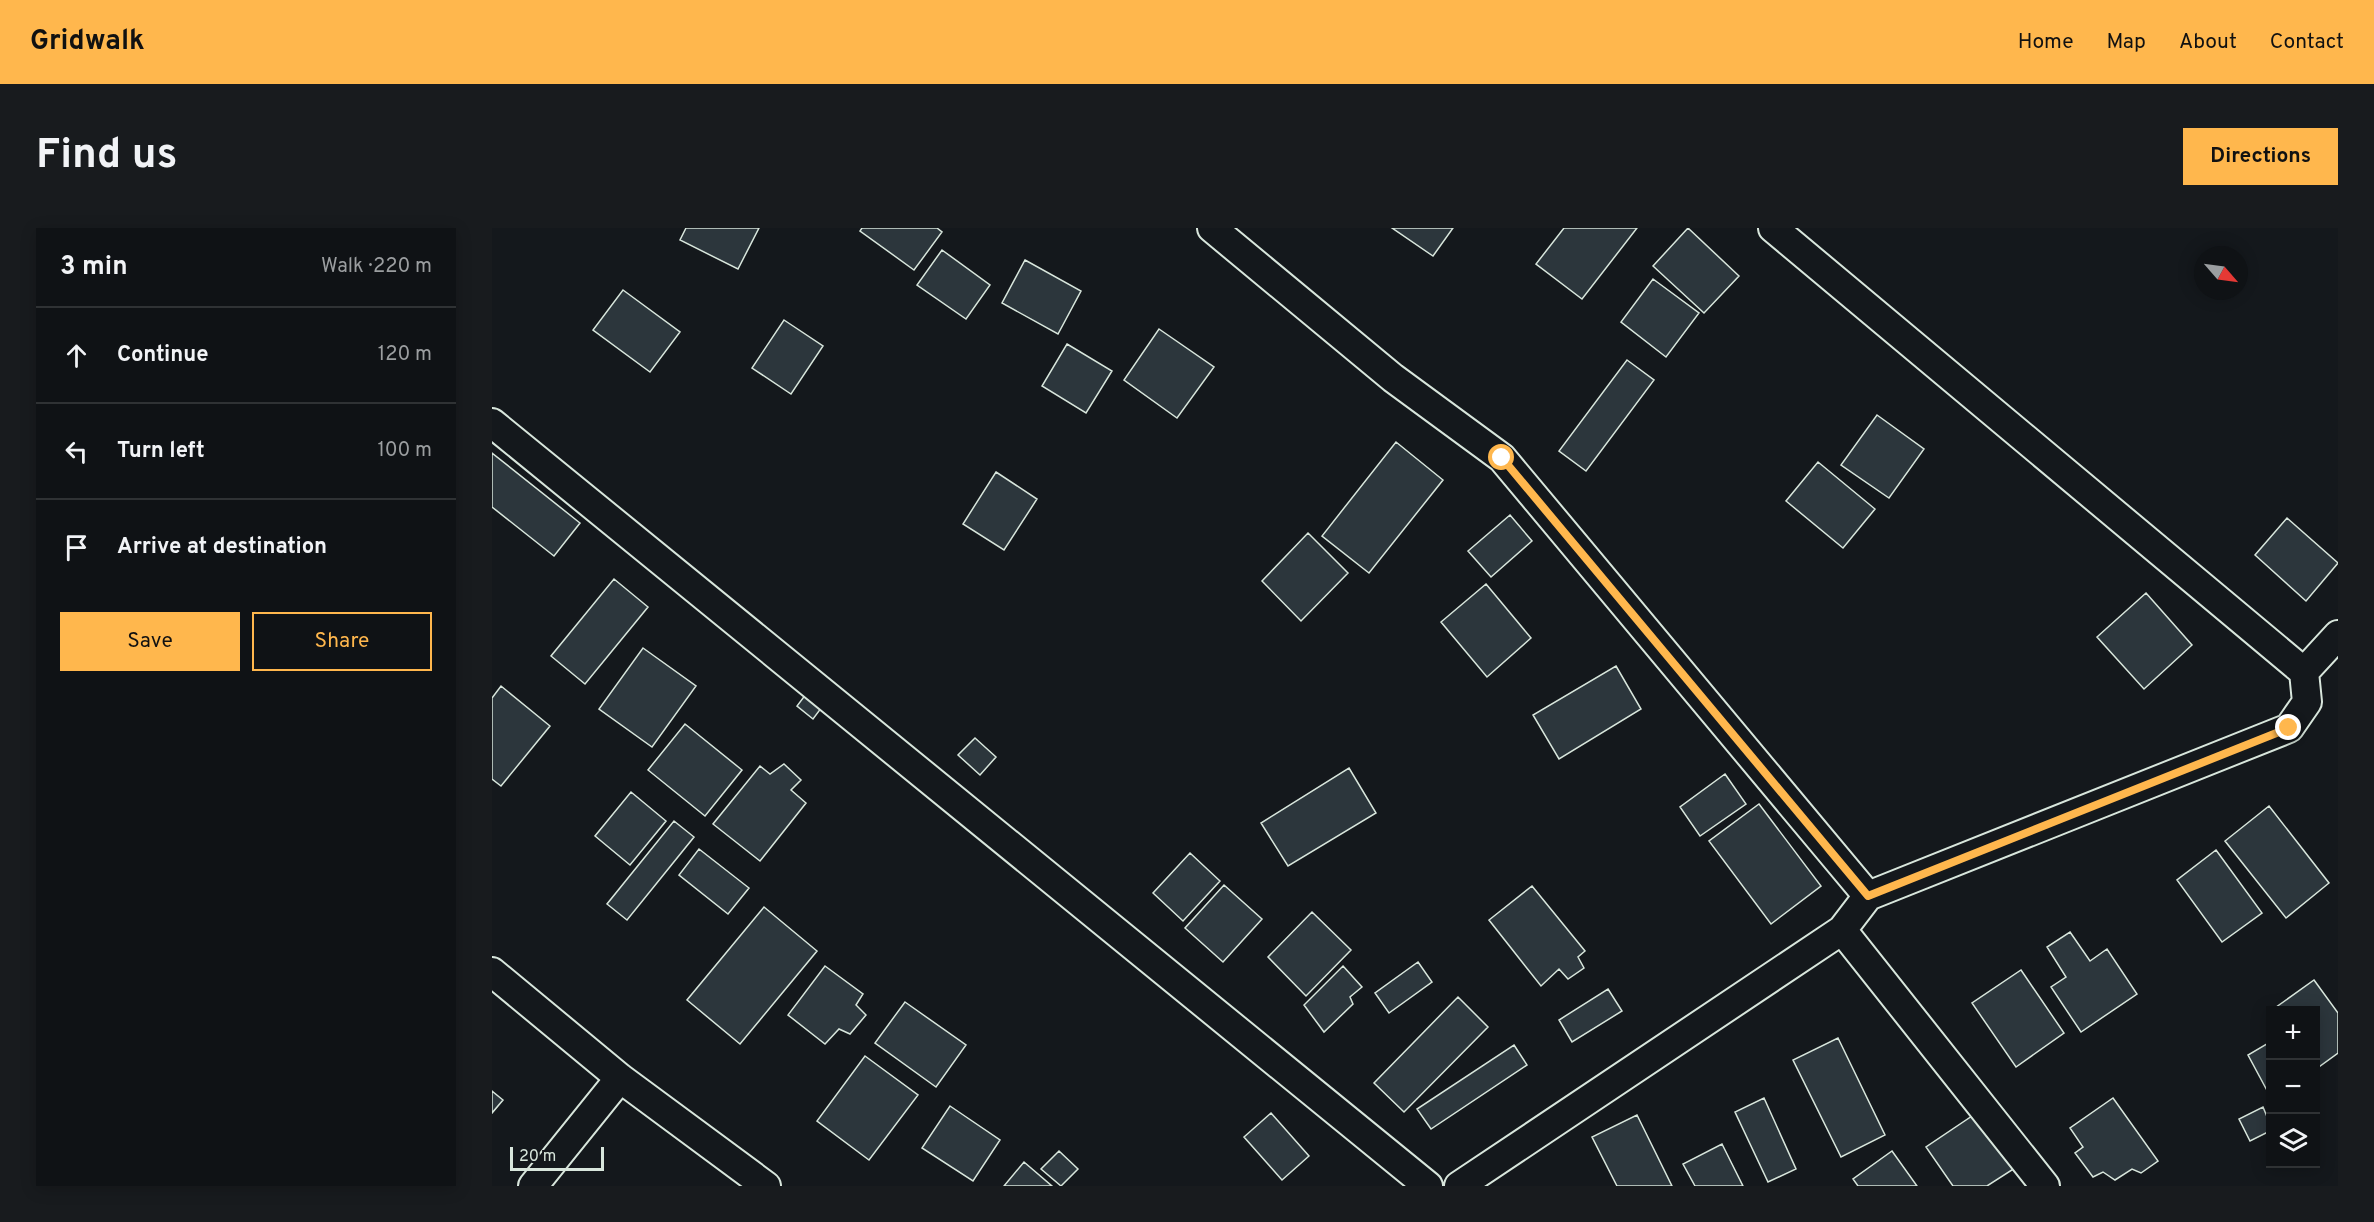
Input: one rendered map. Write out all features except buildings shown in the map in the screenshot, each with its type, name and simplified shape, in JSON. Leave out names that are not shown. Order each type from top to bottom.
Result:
[{"type":"street","points":[[1212,228],[1393,378],[1502,458],[1868,896]]},
{"type":"street","points":[[1459,1186],[1842,930],[1868,896],[2289,728],[2307,702],[2304,672],[1773,228]]},
{"type":"street","points":[[492,423],[1428,1186]]},
{"type":"street","points":[[2304,672],[2338,635]]},
{"type":"street","points":[[1842,930],[2045,1186]]},
{"type":"street","points":[[492,972],[620,1078],[766,1186]]},
{"type":"street","points":[[533,1186],[620,1078]]},
{"type":"route","points":[[1502,458],[1868,896],[2289,728]]}]
